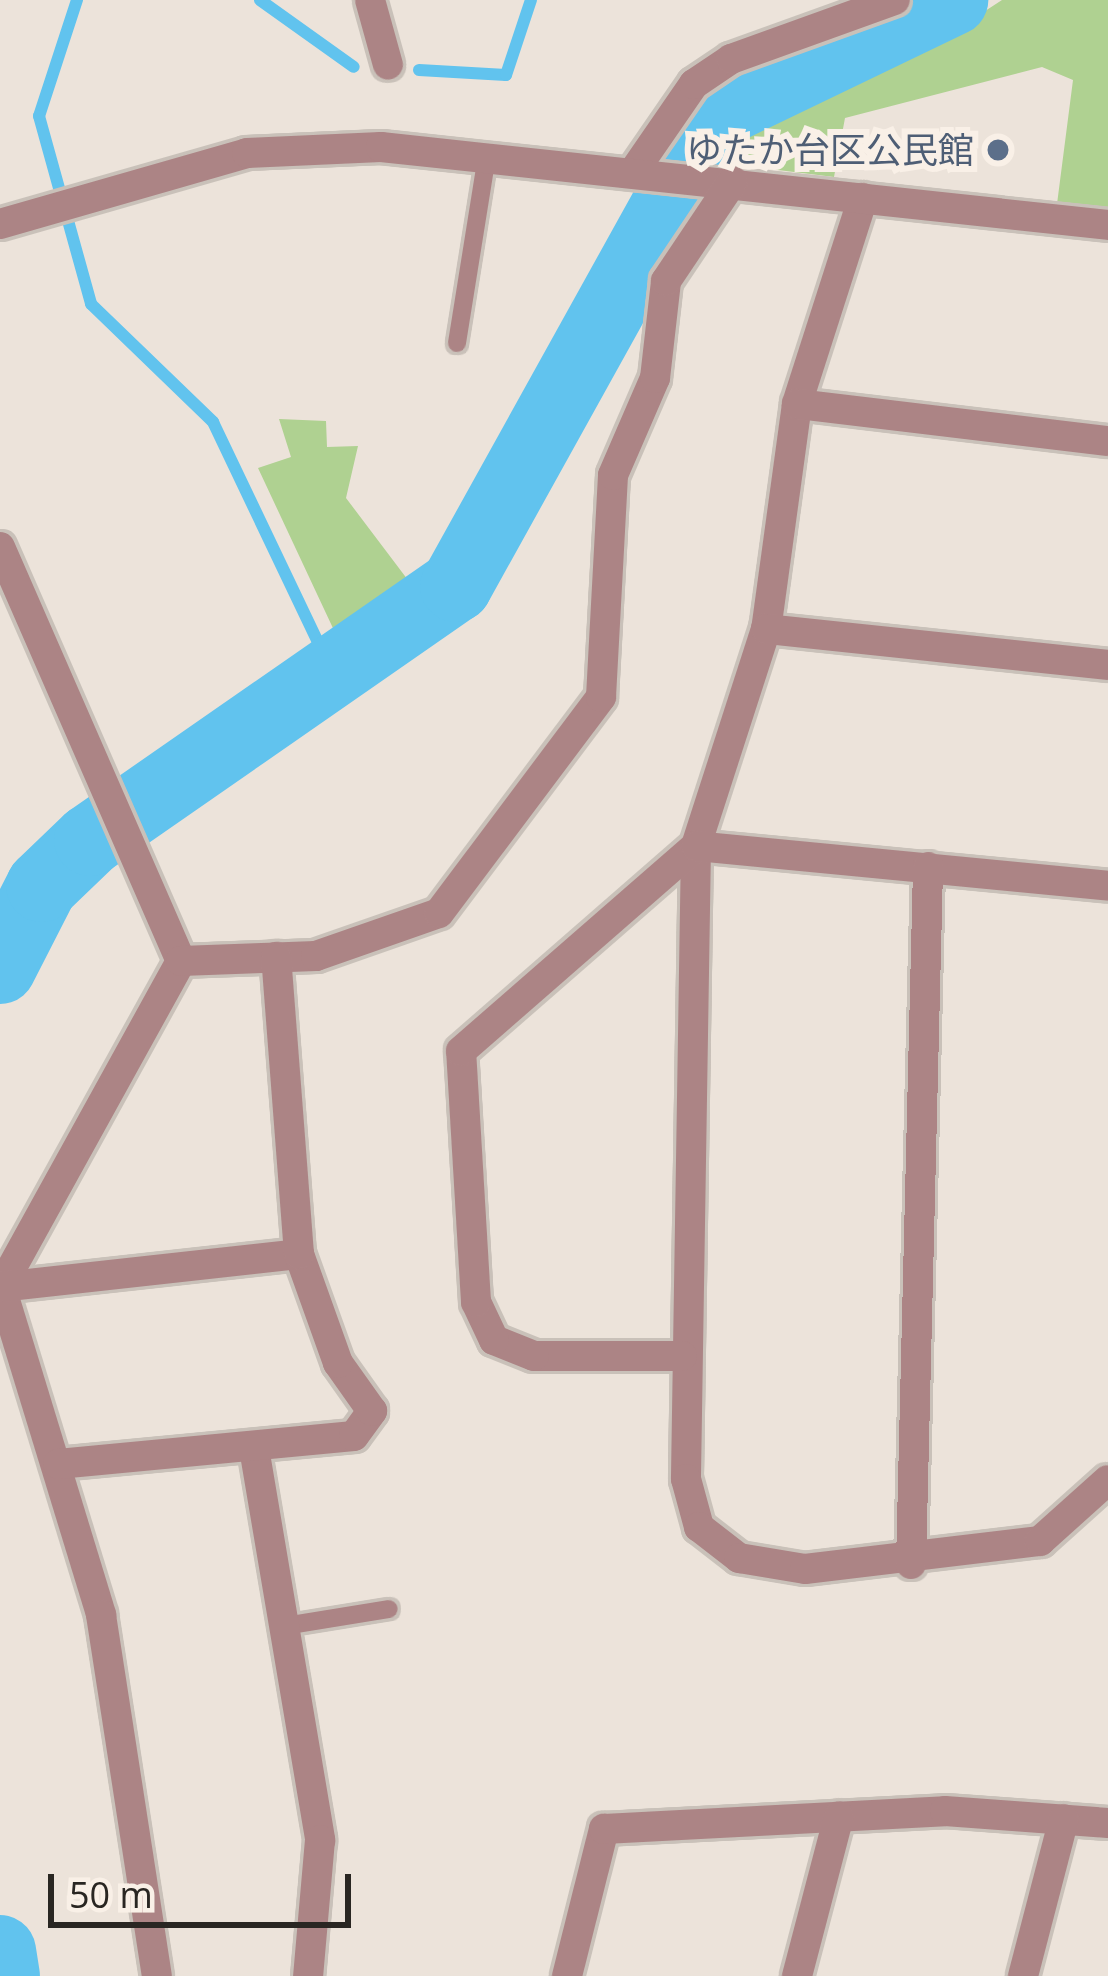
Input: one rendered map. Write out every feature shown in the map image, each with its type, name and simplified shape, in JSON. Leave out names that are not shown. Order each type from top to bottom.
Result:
[{"type":"street","points":[[370,0],[388,64]]},
{"type":"street","points":[[643,169],[694,84],[730,59],[895,0]]},
{"type":"street","points":[[0,224],[247,153],[487,156],[643,169],[1108,225]]},
{"type":"street","points":[[181,961],[316,956],[439,914],[601,697],[613,475],[655,378],[666,281],[723,180]]},
{"type":"street","points":[[863,198],[797,404],[766,629],[696,846],[682,1356],[686,1479],[699,1527],[761,1562],[911,1564],[1040,1541],[1108,1480]]},
{"type":"street","points":[[797,404],[1108,441]]},
{"type":"street","points":[[0,547],[181,961]]},
{"type":"street","points":[[766,629],[1108,665]]},
{"type":"street","points":[[682,1356],[534,1356],[494,1340],[476,1302],[461,1051],[696,846],[1108,886]]},
{"type":"street","points":[[911,1564],[928,867]]},
{"type":"street","points":[[58,1464],[354,1436],[372,1411],[338,1363],[299,1253],[276,957]]},
{"type":"street","points":[[157,1976],[100,1615],[1,1287],[181,961]]},
{"type":"street","points":[[1,1287],[299,1253]]},
{"type":"street","points":[[254,1448],[320,1840],[308,1976]]},
{"type":"street","points":[[797,1976],[839,1816]]},
{"type":"street","points":[[567,1976],[604,1829],[839,1816],[1108,1823]]},
{"type":"street","points":[[1023,1976],[1064,1819]]},
{"type":"lane","points":[[457,344],[487,156]]},
{"type":"lane","points":[[285,1626],[388,1610]]},
{"type":"green space","points":[[1002,0],[1108,0],[1108,210],[1057,204],[1073,80],[1042,67],[845,118],[834,177],[705,161],[731,127],[772,104],[936,43]]},
{"type":"green space","points":[[279,419],[326,421],[327,447],[358,446],[346,498],[417,592],[358,638],[339,641],[258,468],[291,457]]},
{"type":"waterway","points":[[77,0],[39,116],[91,304],[213,422],[332,671]]},
{"type":"waterway","points":[[260,0],[354,67]]},
{"type":"waterway","points":[[419,70],[506,75],[531,0]]},
{"type":"waterway","points":[[0,968],[42,886],[90,840],[456,586],[719,112],[952,0]]},
{"type":"waterway","points":[[0,1951],[4,1976]]},
{"type":"place","name":"ゆたか台区公民館","points":[[998,150]]}]
